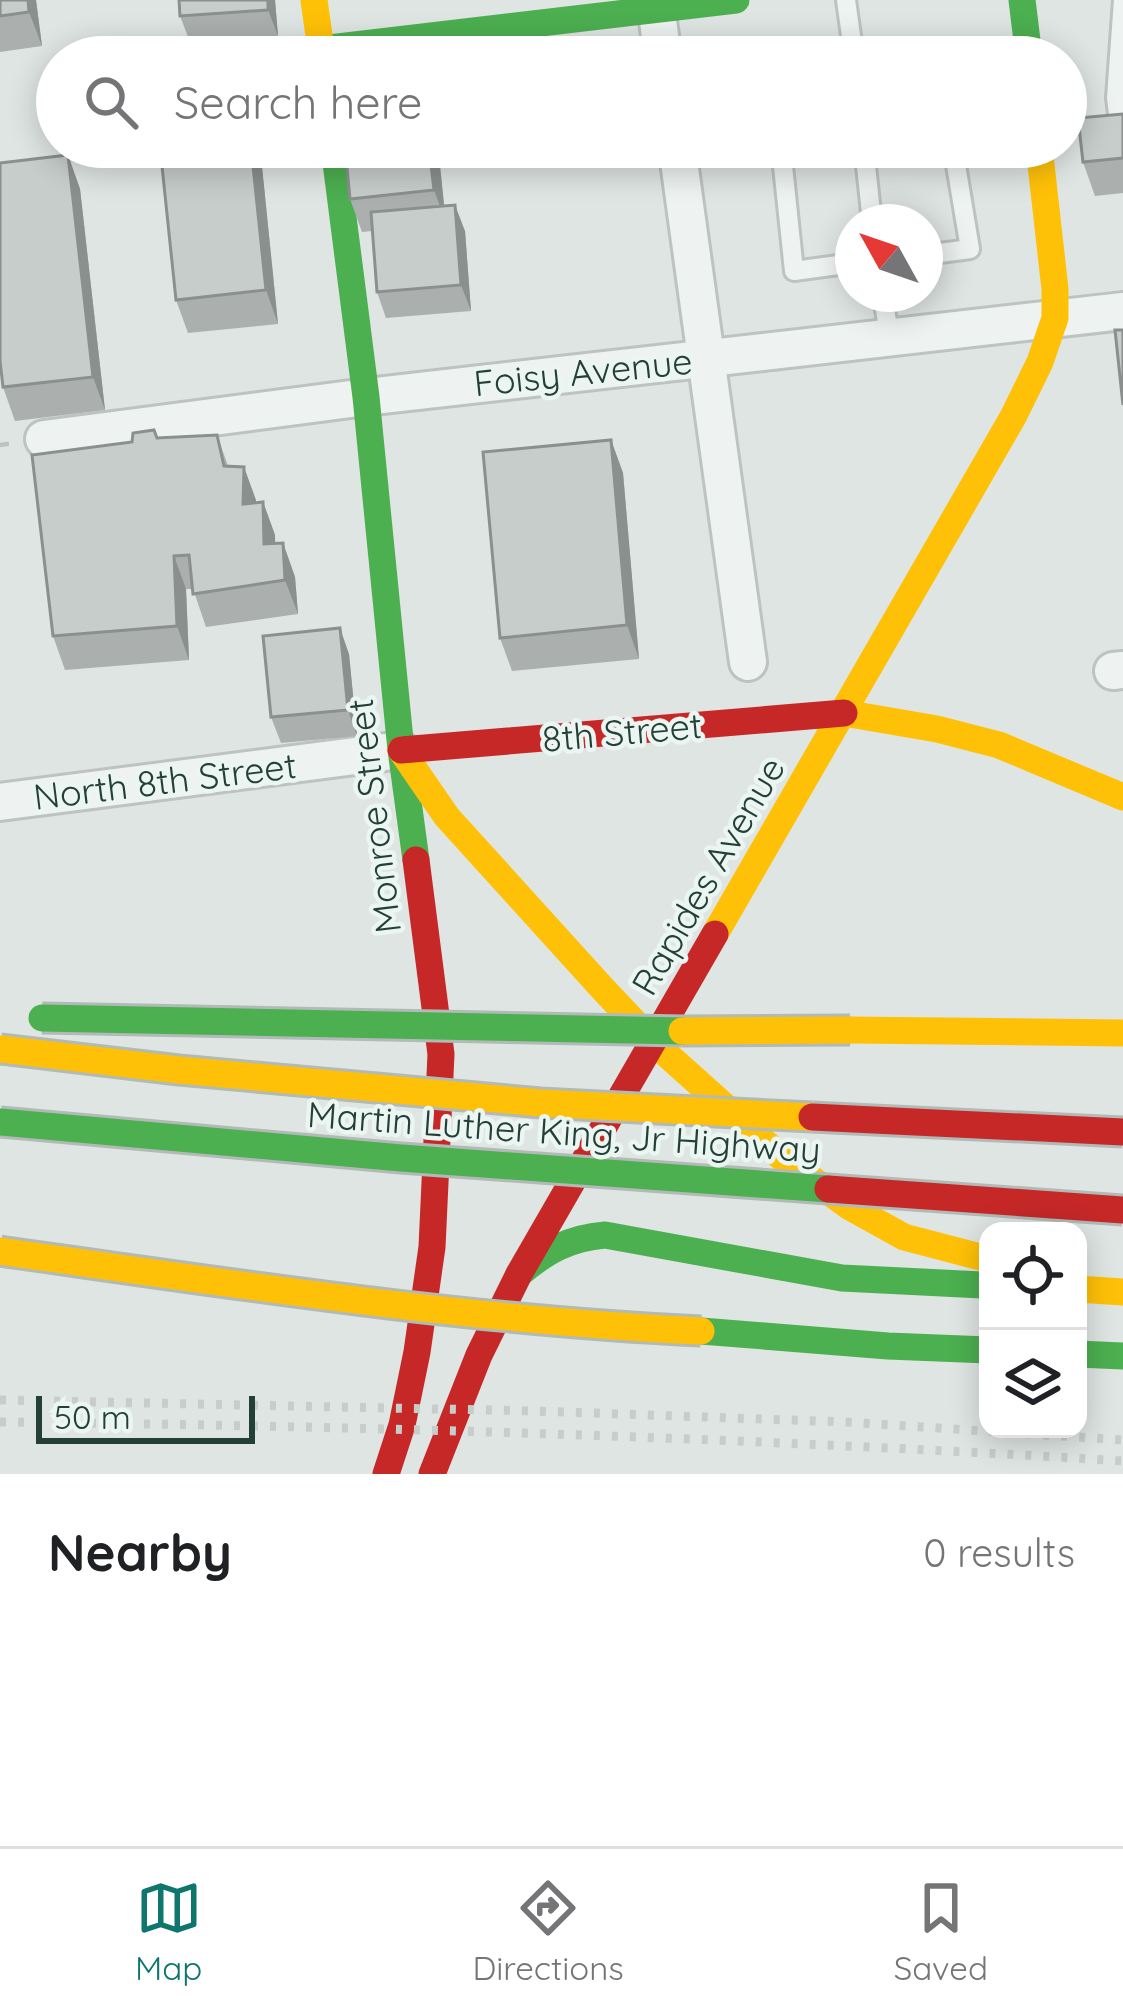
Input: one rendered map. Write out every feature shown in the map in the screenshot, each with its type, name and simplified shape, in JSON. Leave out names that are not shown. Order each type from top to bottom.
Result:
[{"type":"main road","points":[[314,0],[319,36]]},
{"type":"main road","points":[[440,36],[656,5],[736,0]]},
{"type":"main road","points":[[1022,0],[1026,36]]},
{"type":"main road","name":"Monroe Street","points":[[337,168],[366,397],[401,750],[441,1054],[432,1246],[406,1406],[386,1474]]},
{"type":"main road","points":[[1041,168],[1055,318]]},
{"type":"main road","name":"Rapides Avenue","points":[[432,1474],[478,1355],[519,1274],[1012,417],[1040,362],[1055,318]]},
{"type":"main road","name":"8th Street","points":[[401,750],[844,713],[999,745],[1123,797]]},
{"type":"main road","points":[[401,750],[447,817],[492,870],[654,1043],[780,1156],[850,1207],[904,1237],[979,1257]]},
{"type":"main road","points":[[22,1018],[1123,1034]]},
{"type":"main road","name":"Martin Luther King, Jr Highway","points":[[0,1048],[202,1073],[541,1102],[1123,1132]]},
{"type":"main road","name":"Martin Luther King, Jr Highway","points":[[0,1122],[400,1158],[1123,1210]]},
{"type":"main road","points":[[519,1274],[552,1246],[605,1235],[842,1278],[979,1285]]},
{"type":"main road","points":[[0,1251],[299,1294],[616,1327],[979,1350]]},
{"type":"main road","points":[[1087,1287],[1117,1292]]},
{"type":"main road","points":[[1087,1354],[1123,1356]]},
{"type":"street","points":[[656,5],[660,36]]},
{"type":"street","points":[[679,168],[748,662]]},
{"type":"street","name":"Foisy Avenue","points":[[44,439],[1123,310]]},
{"type":"street","name":"North 8th Street","points":[[0,802],[401,750]]},
{"type":"lane","points":[[846,0],[851,36]]},
{"type":"lane","points":[[1122,148],[1116,98],[1123,0]]},
{"type":"lane","points":[[783,168],[794,271],[835,265]]},
{"type":"lane","points":[[866,168],[870,204]]},
{"type":"lane","points":[[943,252],[970,249],[956,168]]},
{"type":"lane","points":[[885,312],[890,337]]},
{"type":"building","points":[[0,0],[28,0],[29,12],[0,16]]},
{"type":"building","points":[[179,0],[268,0],[268,10],[180,16]]},
{"type":"building","points":[[1123,114],[1123,158],[1087,162],[1087,117]]},
{"type":"building","points":[[36,159],[36,168],[69,168],[93,377],[3,387],[0,163]]},
{"type":"building","points":[[162,168],[253,168],[266,290],[176,300]]},
{"type":"building","points":[[347,168],[431,168],[434,190],[350,199]]},
{"type":"building","points":[[455,205],[461,285],[377,292],[371,212]]},
{"type":"building","points":[[1115,330],[1123,330],[1123,405]]},
{"type":"building","points":[[154,430],[157,438],[217,435],[224,466],[244,467],[243,504],[263,502],[264,544],[283,543],[285,580],[193,594],[189,555],[174,556],[177,626],[53,636],[32,455],[132,442],[133,433]]},
{"type":"building","points":[[611,440],[627,625],[500,638],[483,452]]},
{"type":"building","points":[[340,628],[348,710],[271,717],[263,636]]},
{"type":"railway","points":[[0,1400],[846,1422],[1123,1440]]},
{"type":"railway","points":[[0,1422],[562,1434],[1123,1461]]},
{"type":"traffic: fast","points":[[431,36],[736,0]]},
{"type":"traffic: fast","points":[[1022,0],[1026,36]]},
{"type":"traffic: fast","points":[[337,168],[416,860]]},
{"type":"traffic: fast","points":[[42,1018],[682,1031]]},
{"type":"traffic: fast","points":[[0,1122],[828,1189]]},
{"type":"traffic: fast","points":[[519,1274],[559,1247],[605,1235],[842,1278],[979,1285]]},
{"type":"traffic: fast","points":[[701,1331],[979,1350]]},
{"type":"traffic: fast","points":[[1087,1354],[1123,1356]]},
{"type":"traffic: slow","points":[[314,0],[319,36]]},
{"type":"traffic: slow","points":[[715,934],[1013,417],[1040,362],[1055,318],[1041,168]]},
{"type":"traffic: slow","points":[[844,713],[999,745],[1123,797]]},
{"type":"traffic: slow","points":[[401,750],[447,817],[603,989],[654,1043],[780,1156],[850,1207],[904,1237],[979,1257]]},
{"type":"traffic: slow","points":[[850,1030],[1123,1033]]},
{"type":"traffic: slow","points":[[682,1031],[850,1030]]},
{"type":"traffic: slow","points":[[0,1049],[541,1103],[812,1117]]},
{"type":"traffic: slow","points":[[0,1251],[437,1310],[701,1331]]},
{"type":"traffic: slow","points":[[1087,1290],[1123,1292]]},
{"type":"traffic: jam","points":[[401,750],[844,713]]},
{"type":"traffic: jam","points":[[386,1474],[417,1352],[432,1247],[441,1054],[416,860]]},
{"type":"traffic: jam","points":[[432,1474],[479,1355],[519,1274],[715,934]]},
{"type":"traffic: jam","points":[[812,1117],[1123,1132]]},
{"type":"traffic: jam","points":[[828,1189],[1123,1210]]}]
